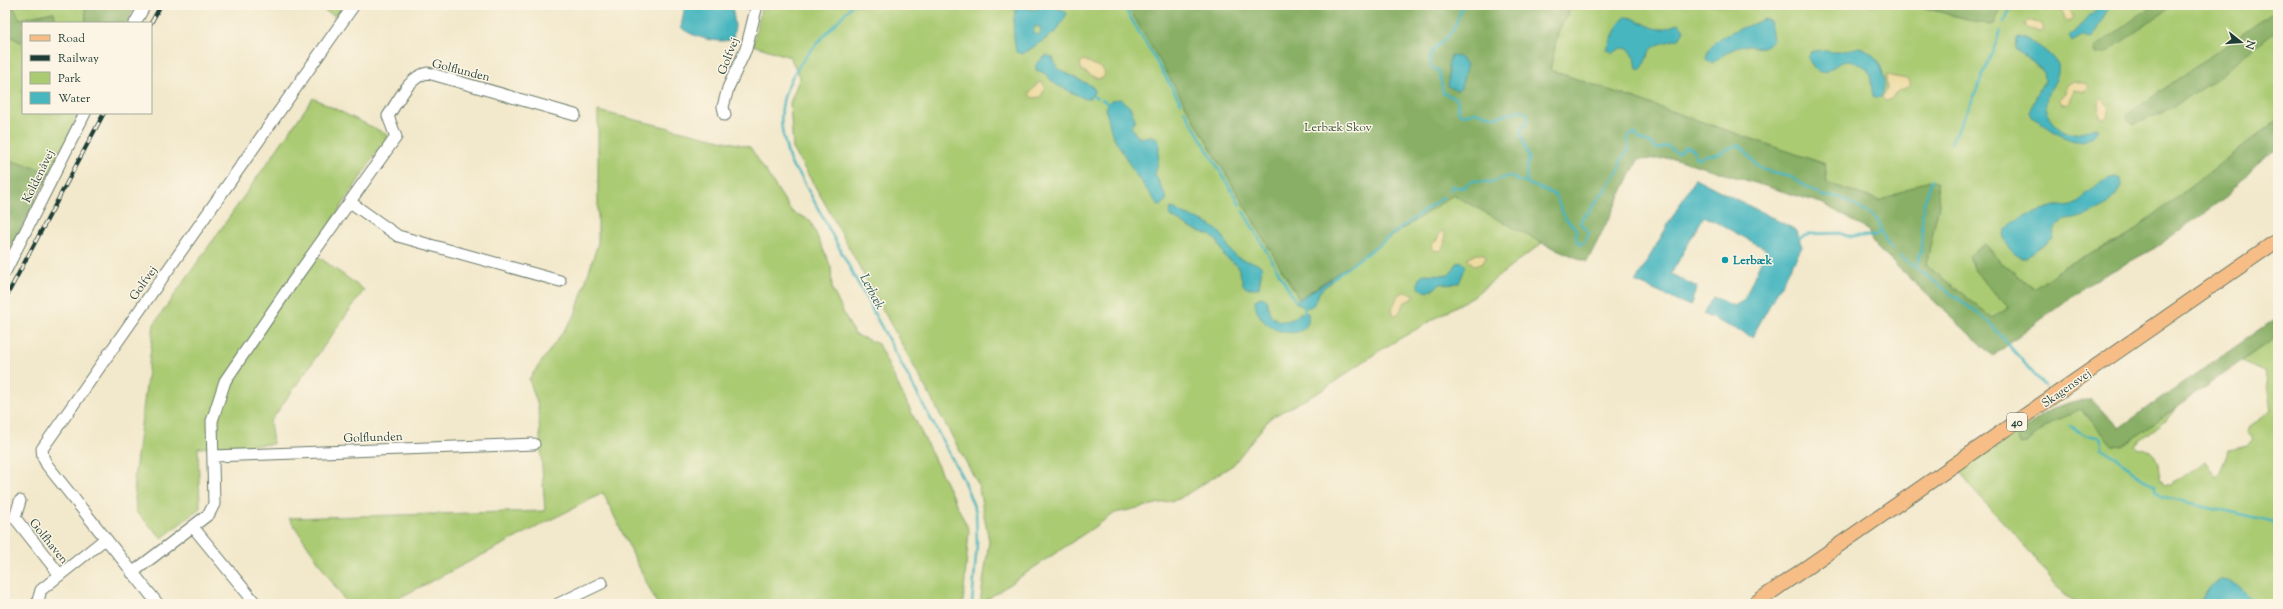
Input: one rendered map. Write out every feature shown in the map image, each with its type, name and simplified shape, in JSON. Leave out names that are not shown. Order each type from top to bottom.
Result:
[{"type":"main road","name":"Skagensvej","points":[[1754,604],[2278,240]]},
{"type":"street","points":[[136,22],[145,5]]},
{"type":"street","name":"Golfvej","points":[[156,603],[47,465],[43,457],[42,449],[354,5]]},
{"type":"street","name":"Golfvej","points":[[725,115],[723,107],[746,49],[757,5]]},
{"type":"street","name":"Golflunden","points":[[193,528],[209,514],[214,504],[212,421],[225,382],[396,137],[388,116],[411,82],[419,74],[428,73],[575,115]]},
{"type":"street","name":"Koldenåvej","points":[[5,272],[84,114]]},
{"type":"street","points":[[350,202],[398,236],[560,281]]},
{"type":"street","name":"Golflunden","points":[[214,456],[534,444]]},
{"type":"street","name":"Golfhaven","points":[[20,501],[15,518],[60,575]]},
{"type":"street","points":[[132,573],[193,528],[256,604]]},
{"type":"street","name":"Golfhaven","points":[[37,604],[41,590],[105,539]]},
{"type":"street","points":[[558,604],[602,583]]},
{"type":"green space","points":[[5,5],[12,5],[20,19],[54,12],[56,22],[22,22],[22,42],[10,36],[5,29]]},
{"type":"green space","points":[[12,5],[85,5],[86,22],[56,22],[53,12],[20,19]]},
{"type":"green space","points":[[85,5],[136,5],[128,22],[86,22]]},
{"type":"green space","points":[[313,5],[349,5],[339,18]]},
{"type":"green space","points":[[762,5],[1127,5],[1299,299],[1453,195],[1542,243],[1472,297],[1382,349],[1321,391],[1270,418],[1233,465],[1179,499],[1115,513],[980,604],[989,541],[978,484],[823,200],[793,149],[790,103],[800,77],[790,57],[753,45]]},
{"type":"green space","name":"Lerbæk Skov","points":[[1127,5],[1572,5],[1558,32],[1550,70],[1825,164],[1827,183],[1880,201],[1929,180],[1937,182],[1939,204],[1926,265],[1993,318],[2008,307],[1976,273],[1969,256],[1985,244],[2002,263],[2034,289],[2065,266],[2123,239],[2278,119],[2278,149],[2260,160],[2227,196],[2155,248],[2088,284],[1993,356],[1873,244],[1868,230],[1824,204],[1673,158],[1638,160],[1587,262],[1542,243],[1453,195],[1299,299]]},
{"type":"green space","points":[[1572,5],[1914,5],[1990,25],[1994,24],[2002,5],[2278,5],[2278,119],[2123,239],[2065,266],[2034,289],[2002,263],[1985,244],[1976,273],[2008,307],[1993,319],[1926,265],[1939,204],[1929,181],[1880,201],[1827,183],[1825,164],[1550,70],[1558,32]]},
{"type":"green space","points":[[1914,5],[2002,5],[1994,24],[1990,25]]},
{"type":"green space","points":[[2153,5],[2173,5],[2106,53],[2096,54],[2095,50],[2097,46]]},
{"type":"green space","points":[[2278,9],[2278,29],[2192,95],[2155,116],[2134,124],[2125,116]]},
{"type":"green space","points":[[5,31],[9,36],[22,42],[22,114],[79,114],[50,172],[5,159]]},
{"type":"green space","points":[[313,98],[388,135],[312,252],[364,290],[270,422],[273,444],[198,448],[200,508],[162,538],[136,512],[134,480],[154,324]]},
{"type":"green space","points":[[598,111],[750,147],[792,212],[810,220],[831,267],[832,289],[854,334],[878,344],[969,530],[963,604],[657,604],[603,493],[387,604],[347,604],[289,518],[545,511],[538,406],[529,379],[575,315],[598,243]]},
{"type":"green space","points":[[5,159],[50,172],[5,260]]},
{"type":"green space","points":[[2278,317],[2278,335],[2122,446],[2112,445],[2080,408],[2044,428],[2027,443],[2019,444],[2016,435],[2042,415],[2070,402],[2080,400],[2092,400],[2119,428]]},
{"type":"green space","points":[[2278,335],[2278,604],[2080,604],[2064,595],[2020,540],[1973,490],[1959,470],[2015,431],[2019,444],[2027,443],[2044,428],[2080,407],[2087,418],[2122,446],[2178,406],[2166,420],[2135,444],[2137,447],[2153,453],[2156,457],[2160,472],[2159,478],[2163,485],[2170,485],[2205,461],[2216,477],[2219,474],[2229,450],[2247,446],[2253,439],[2247,432],[2249,426],[2271,411],[2265,371],[2242,361]]},
{"type":"sand","points":[[2060,5],[2067,5],[2073,17],[2070,22],[2066,21]]},
{"type":"sand","points":[[2028,20],[2041,24],[2043,30],[2040,32],[2027,28],[2025,24]]},
{"type":"sand","points":[[1084,60],[1103,69],[1105,74],[1103,78],[1098,79],[1081,70],[1080,63]]},
{"type":"sand","points":[[1886,75],[1906,79],[1910,82],[1910,86],[1898,91],[1890,100],[1885,101],[1882,97],[1887,90]]},
{"type":"sand","points":[[2074,81],[2087,84],[2089,88],[2086,92],[2074,90],[2068,103],[2062,104],[2059,99],[2065,93],[2066,85]]},
{"type":"sand","points":[[1042,82],[1045,87],[1041,97],[1033,98],[1029,94],[1038,83]]},
{"type":"sand","points":[[2101,98],[2109,108],[2109,115],[2106,118],[2102,118],[2099,114],[2098,103]]},
{"type":"sand","points":[[1443,231],[1445,235],[1444,247],[1440,251],[1432,250],[1431,245],[1437,240],[1440,232]]},
{"type":"sand","points":[[1477,254],[1484,254],[1486,258],[1482,263],[1475,266],[1467,259]]},
{"type":"sand","points":[[1404,292],[1414,294],[1414,298],[1405,302],[1399,313],[1394,316],[1391,311],[1398,295]]},
{"type":"water","points":[[685,5],[732,5],[735,26],[733,38],[722,41],[706,39],[691,34],[685,30],[681,27]]},
{"type":"water","points":[[1019,5],[1033,10],[1049,5],[1065,11],[1067,14],[1056,32],[1023,54],[1016,52],[1014,40],[1013,27],[1016,10]],"holes":[[[1035,26],[1040,27],[1041,31],[1039,35],[1033,33]]]},
{"type":"water","points":[[2100,5],[2113,5],[2108,9],[2092,38],[2082,36],[2072,42],[2069,37]]},
{"type":"water","points":[[1625,17],[1661,29],[1679,23],[1684,30],[1679,39],[1657,45],[1653,48],[1641,70],[1637,69],[1635,57],[1629,49],[1621,48],[1613,53],[1607,49],[1618,25]]},
{"type":"water","points":[[1764,19],[1770,21],[1773,39],[1764,47],[1737,47],[1712,63],[1706,59],[1709,50],[1721,37]]},
{"type":"water","points":[[2019,37],[2030,41],[2041,48],[2055,60],[2058,65],[2058,73],[2049,92],[2046,105],[2048,113],[2054,123],[2064,132],[2069,133],[2096,127],[2099,129],[2091,137],[2082,141],[2074,141],[2065,138],[2031,117],[2029,112],[2044,80],[2043,71],[2015,48],[2016,38]]},
{"type":"water","points":[[1860,47],[1873,55],[1881,68],[1884,82],[1881,97],[1877,98],[1873,96],[1870,75],[1867,69],[1863,66],[1845,61],[1826,72],[1822,72],[1817,71],[1808,58],[1811,52],[1815,51],[1837,52]]},
{"type":"water","points":[[1047,55],[1053,58],[1057,68],[1093,87],[1095,91],[1089,99],[1085,99],[1055,84],[1044,73],[1036,70],[1036,64]]},
{"type":"water","points":[[1451,55],[1459,57],[1467,64],[1461,88],[1457,91],[1448,86],[1448,66]]},
{"type":"water","points":[[1120,99],[1130,107],[1135,119],[1131,127],[1137,136],[1142,138],[1151,136],[1159,140],[1158,162],[1155,174],[1167,199],[1161,206],[1158,205],[1134,172],[1112,134],[1105,107],[1111,100]]},
{"type":"water","points":[[2115,177],[2121,179],[2122,186],[2109,202],[2091,213],[2062,222],[2055,228],[2053,239],[2027,257],[2014,254],[2008,247],[2003,234],[2007,228],[2019,219],[2056,206],[2069,207],[2076,204],[2094,187]]},
{"type":"water","points":[[1695,178],[1796,230],[1802,247],[1752,337],[1703,314],[1713,297],[1734,306],[1744,300],[1766,249],[1704,216],[1671,274],[1697,287],[1690,306],[1635,282]]},
{"type":"water","points":[[1173,208],[1212,226],[1223,236],[1234,255],[1240,259],[1260,265],[1262,267],[1259,288],[1246,288],[1243,284],[1238,266],[1225,257],[1218,242],[1210,235],[1192,229],[1169,215],[1170,209]]},
{"type":"water","points":[[1461,261],[1466,266],[1459,283],[1441,284],[1428,292],[1420,289],[1418,285],[1419,278],[1423,274],[1449,275],[1458,262]]},
{"type":"water","points":[[1331,279],[1332,281],[1320,291],[1315,303],[1312,306],[1305,308],[1295,302]]},
{"type":"water","points":[[1261,297],[1266,299],[1270,313],[1274,318],[1286,321],[1294,318],[1300,313],[1308,313],[1307,323],[1302,330],[1294,333],[1284,332],[1273,328],[1264,321],[1258,312],[1255,300]]},
{"type":"water","points":[[2220,580],[2236,584],[2256,604],[2198,604],[2211,586]]},
{"type":"waterway","name":"Lerbæk","points":[[852,5],[811,51],[799,66],[789,83],[783,101],[781,121],[785,143],[793,167],[799,173],[963,479],[976,512],[977,544],[972,604]]},
{"type":"waterway","points":[[1123,5],[1181,103]]},
{"type":"waterway","points":[[1463,5],[1452,31],[1431,55],[1431,67],[1439,71],[1443,93],[1457,99],[1459,113],[1464,115],[1476,112],[1496,117],[1521,110],[1527,113],[1528,121],[1522,127],[1521,134],[1529,158],[1526,175],[1527,183],[1555,195],[1565,218],[1576,229],[1576,239],[1580,244],[1583,244],[1589,233],[1580,223],[1583,216],[1588,213],[1620,169],[1620,162],[1629,150],[1627,140],[1629,135],[1635,133],[1639,139],[1652,144],[1655,148],[1659,149],[1667,146],[1677,153],[1686,147],[1691,148],[1694,150],[1695,157],[1699,159],[1706,155],[1720,154],[1725,150],[1738,145],[1744,149],[1755,164],[1772,173],[1791,177],[1822,196],[1839,197],[1872,215],[1879,222],[1885,241],[1893,250]]},
{"type":"waterway","points":[[2004,22],[2012,5]]},
{"type":"waterway","points":[[1951,143],[1973,99],[2001,31]]},
{"type":"waterway","points":[[1093,96],[1097,98]]},
{"type":"waterway","points":[[1102,100],[1107,103]]},
{"type":"waterway","points":[[1184,110],[1240,205]]},
{"type":"waterway","points":[[1450,190],[1452,186],[1463,188],[1473,181],[1493,182],[1509,176],[1512,176],[1518,181],[1527,183]]},
{"type":"waterway","points":[[1916,266],[1921,250],[1923,206],[1932,180]]},
{"type":"waterway","points":[[1332,279],[1443,197]]},
{"type":"waterway","points":[[1243,211],[1295,300]]},
{"type":"waterway","points":[[1799,238],[1810,234],[1840,233],[1847,236],[1874,236],[1882,232]]},
{"type":"waterway","points":[[1900,256],[1988,321],[2045,387]]},
{"type":"waterway","points":[[1304,313],[1305,308]]},
{"type":"waterway","points":[[2069,425],[2085,435],[2098,437],[2102,441],[2102,448],[2121,461],[2141,478],[2155,485],[2155,490],[2164,497],[2275,522],[2274,528],[2278,533]]},
{"type":"railway","points":[[152,22],[161,5]]},
{"type":"railway","points":[[5,299],[103,114]]},
{"type":"place","name":"Lerbæk","points":[[1725,260]]}]
